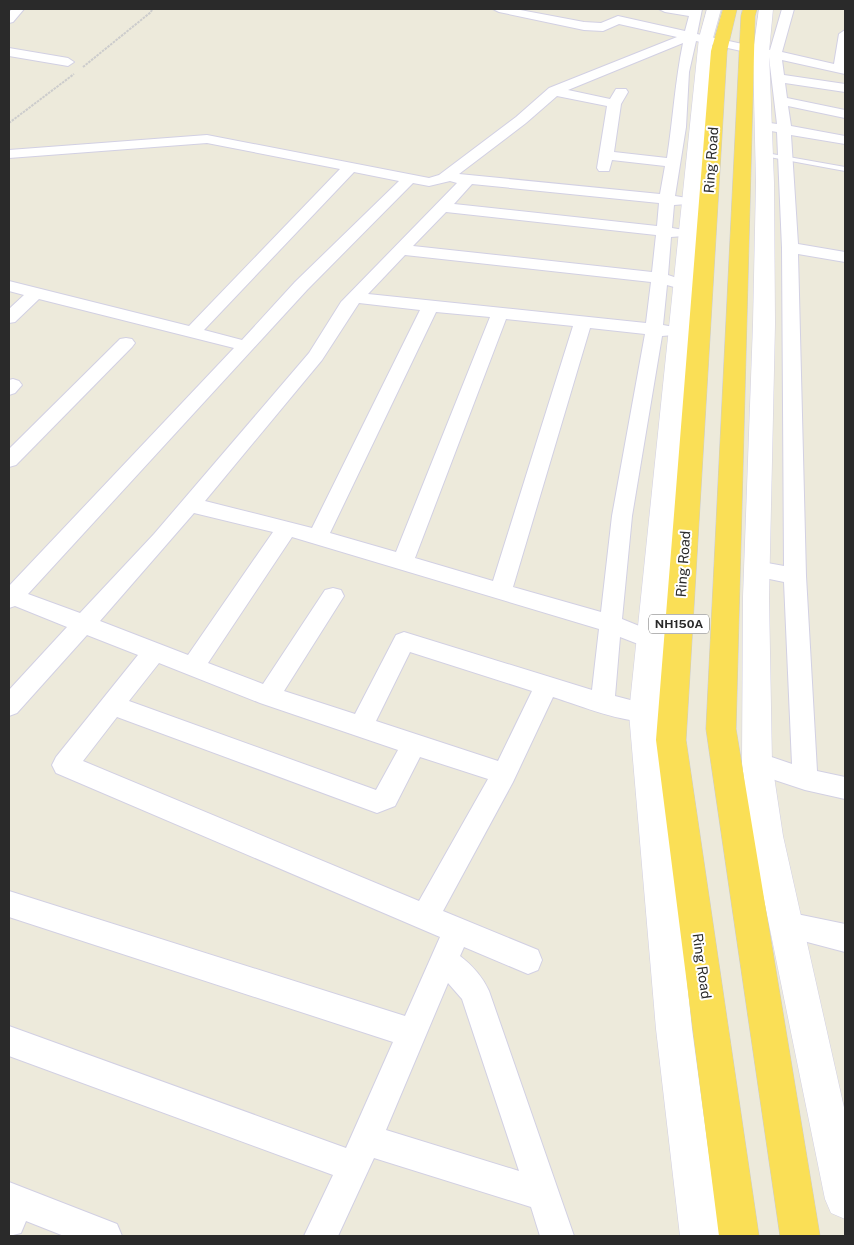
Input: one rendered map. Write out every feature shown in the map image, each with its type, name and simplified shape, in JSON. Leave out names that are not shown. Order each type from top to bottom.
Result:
[{"type":"highway","name":"Ring Road","points":[[730,9],[706,39],[671,740],[739,1236]]},
{"type":"highway","name":"NH150A","points":[[750,9],[748,16],[761,52],[721,729],[800,1236]]},
{"type":"street","points":[[9,19],[18,9]]},
{"type":"street","points":[[499,9],[584,26],[603,27],[618,20],[842,70],[845,34]]},
{"type":"street","points":[[665,9],[695,11],[706,39]]},
{"type":"street","points":[[700,1236],[674,1029],[644,713],[651,640],[666,331],[679,201],[706,39],[714,9]]},
{"type":"street","points":[[766,9],[761,52],[774,127],[775,156],[763,348],[757,569],[757,763],[767,836],[787,925],[814,1063],[845,1199]]},
{"type":"street","points":[[761,52],[788,9]]},
{"type":"street","points":[[9,706],[190,505],[316,356],[347,306],[443,207],[462,174],[554,91],[706,39]]},
{"type":"street","points":[[679,201],[673,163],[679,127],[683,72],[706,39]]},
{"type":"street","points":[[9,52],[68,62]]},
{"type":"street","points":[[761,52],[778,78],[781,101],[774,127]]},
{"type":"street","points":[[778,78],[845,88]]},
{"type":"street","points":[[554,91],[617,98],[605,161],[673,163]]},
{"type":"street","points":[[781,101],[845,114]]},
{"type":"street","points":[[774,127],[845,140]]},
{"type":"street","points":[[9,154],[207,139],[428,182],[462,174],[679,201]]},
{"type":"street","points":[[775,156],[790,248],[796,576],[805,779]]},
{"type":"street","points":[[192,332],[350,167]]},
{"type":"street","points":[[409,179],[300,286],[282,308],[10,597],[268,696],[504,774]]},
{"type":"street","points":[[443,207],[676,233]]},
{"type":"street","points":[[790,248],[845,257]]},
{"type":"street","points":[[402,250],[671,281]]},
{"type":"street","points":[[9,286],[246,346]]},
{"type":"street","points":[[9,318],[37,292]]},
{"type":"street","points":[[356,298],[666,331]]},
{"type":"street","points":[[318,538],[430,306]]},
{"type":"street","points":[[403,562],[500,313]]},
{"type":"street","points":[[502,592],[583,322]]},
{"type":"street","points":[[602,703],[622,516],[666,331]]},
{"type":"street","points":[[9,460],[126,343]]},
{"type":"street","points":[[763,348],[792,351]]},
{"type":"street","points":[[762,416],[793,420]]},
{"type":"street","points":[[190,505],[287,528],[610,624],[651,640]]},
{"type":"street","points":[[192,667],[287,528]]},
{"type":"street","points":[[757,569],[796,576]]},
{"type":"street","points":[[268,696],[333,596]]},
{"type":"street","points":[[361,726],[404,641],[602,703],[644,713]]},
{"type":"street","points":[[154,652],[65,765],[528,960]]},
{"type":"street","points":[[425,917],[504,774],[547,685]]},
{"type":"street","points":[[113,705],[377,802],[386,798],[414,744]]},
{"type":"street","points":[[757,763],[805,779],[845,788]]},
{"type":"street","points":[[9,904],[412,1033]]},
{"type":"street","points":[[787,925],[845,938]]},
{"type":"street","points":[[321,1236],[360,1153],[456,930]]},
{"type":"street","points":[[444,961],[462,976],[474,991],[557,1236]]},
{"type":"street","points":[[9,1040],[360,1153],[542,1194]]},
{"type":"street","points":[[12,1207],[105,1236]]},
{"type":"lane","points":[[775,156],[845,169]]}]
